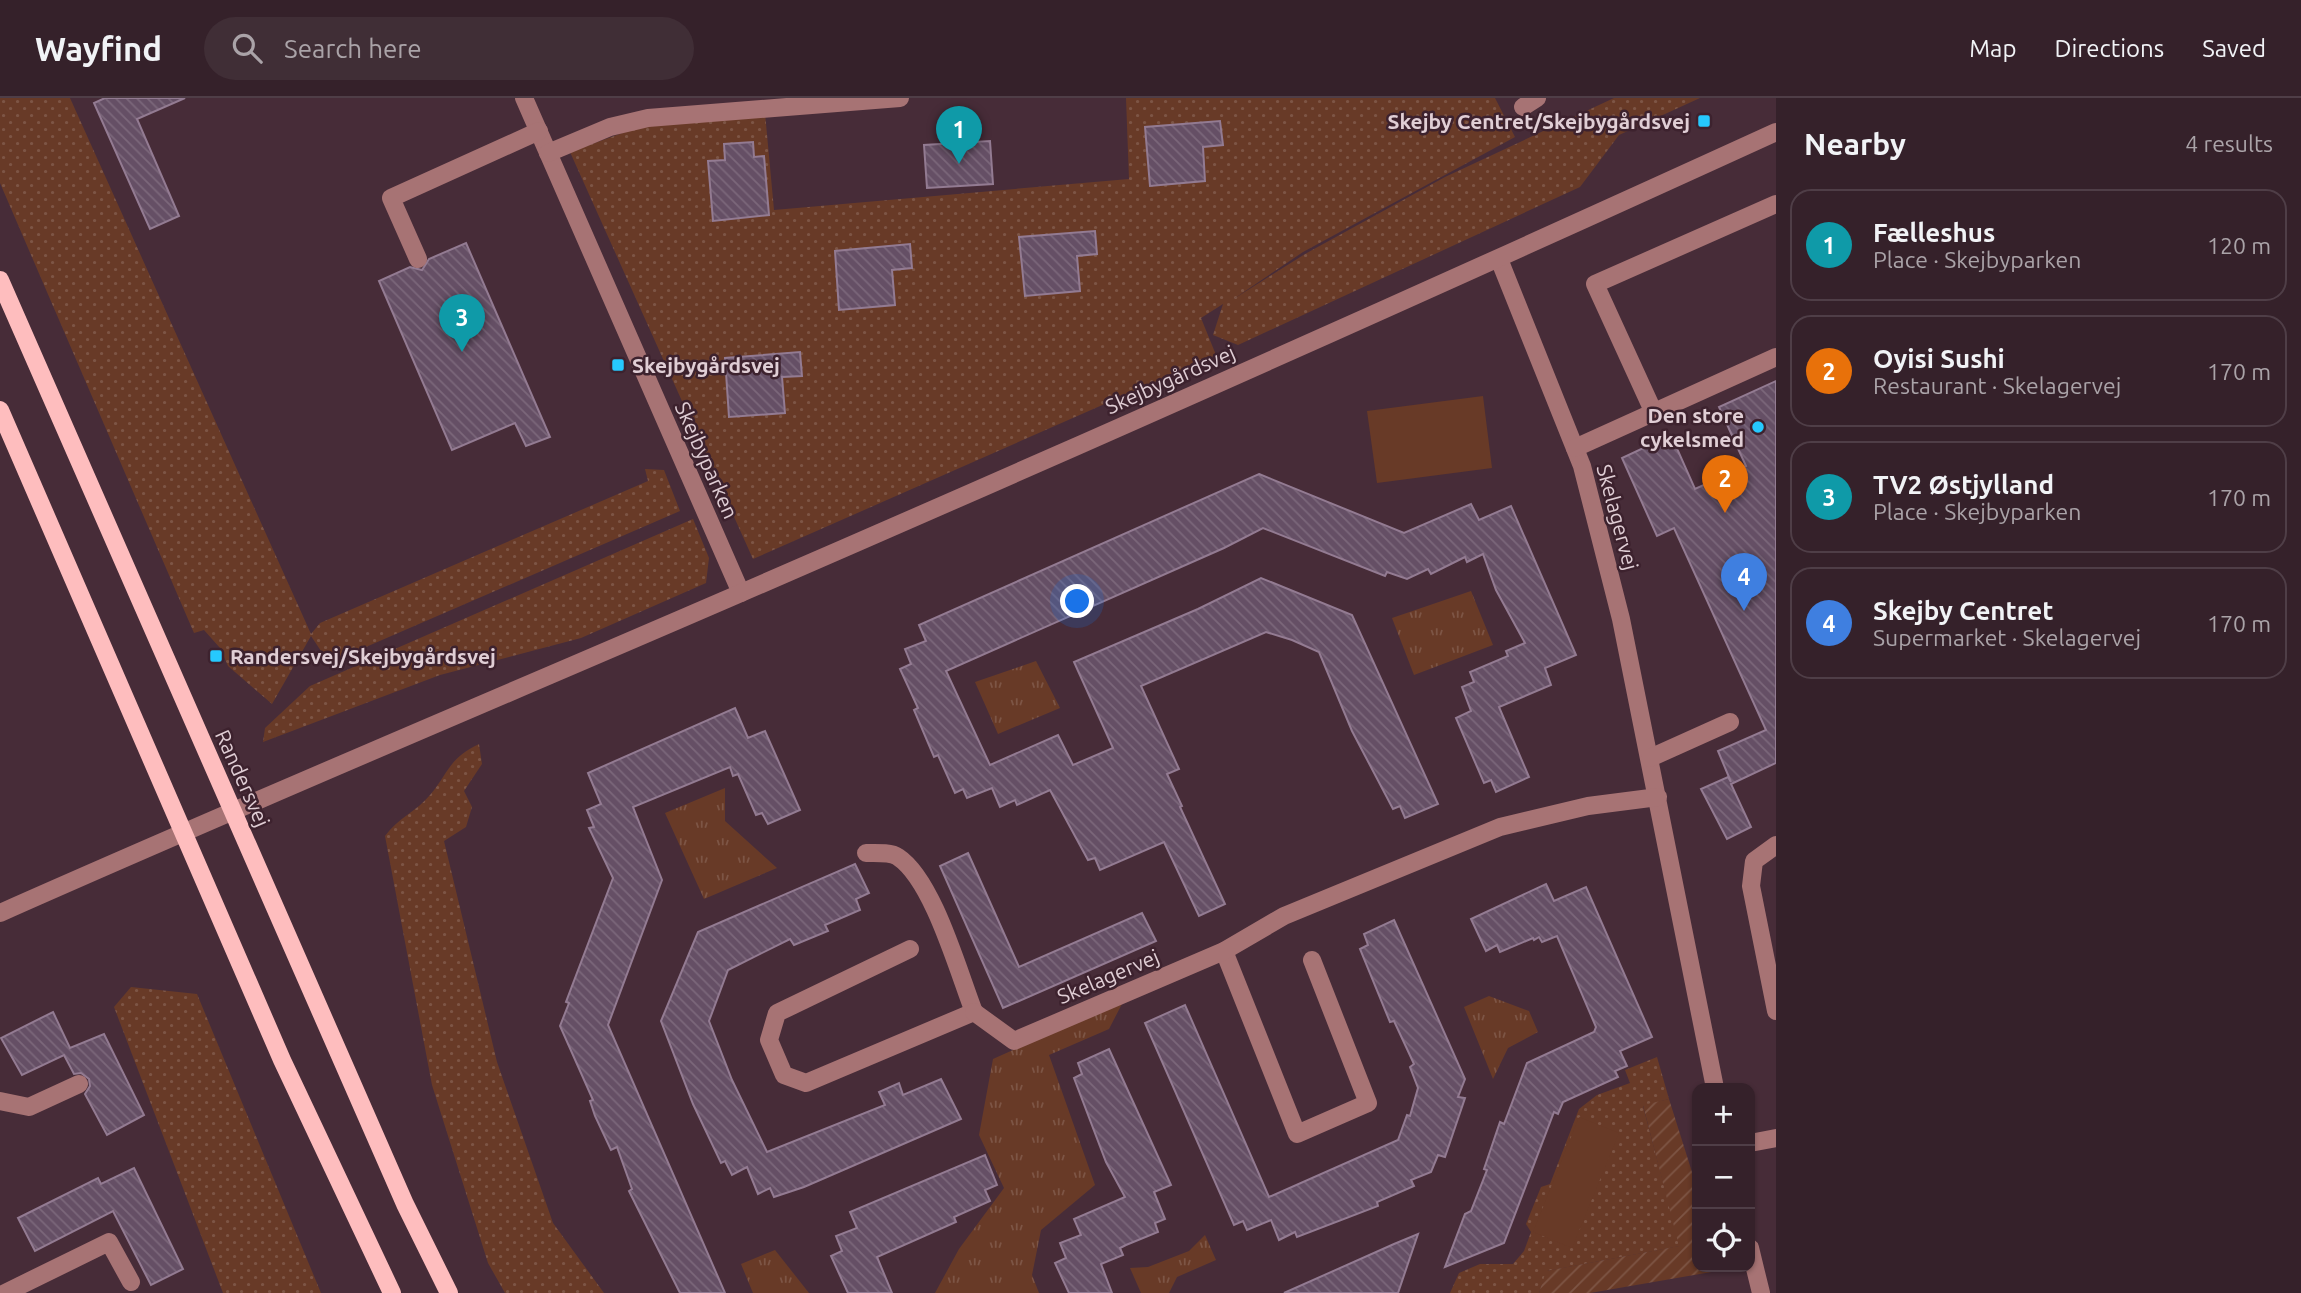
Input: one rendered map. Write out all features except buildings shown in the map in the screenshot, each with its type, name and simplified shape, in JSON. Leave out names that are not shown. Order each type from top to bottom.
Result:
[{"type":"main road","name":"Randersvej","points":[[0,280],[405,1204],[449,1293]]},
{"type":"main road","points":[[0,410],[282,1060],[393,1293]]},
{"type":"street","name":"Skejbyparken","points":[[524,98],[741,593]]},
{"type":"street","points":[[548,153],[626,122],[691,106],[900,98]]},
{"type":"street","points":[[418,259],[391,198],[539,131]]},
{"type":"street","name":"Skejbygårdsvej","points":[[0,913],[182,832],[741,593],[1499,259],[1776,132]]},
{"type":"street","points":[[1654,412],[1595,284],[1776,204]]},
{"type":"street","name":"Skelagervej","points":[[1499,259],[1575,448],[1621,619],[1715,1083]]},
{"type":"street","points":[[1575,448],[1776,357]]},
{"type":"street","points":[[1650,758],[1730,722]]},
{"type":"street","name":"Skelagervej","points":[[974,1012],[1014,1041],[1224,951],[1284,916],[1500,827],[1588,806],[1658,797]]},
{"type":"street","points":[[1776,845],[1754,861],[1751,886],[1776,1011]]},
{"type":"street","points":[[866,853],[896,855],[915,873],[928,895],[974,1012],[806,1083],[784,1075],[769,1040],[777,1013],[910,949]]},
{"type":"street","points":[[1224,951],[1297,1134],[1368,1103],[1312,960]]},
{"type":"street","points":[[0,1101],[29,1107],[79,1084]]},
{"type":"street","points":[[1755,1142],[1776,1138]]},
{"type":"street","points":[[5,1293],[109,1242],[131,1282]]},
{"type":"street","points":[[1755,1268],[1761,1293]]},
{"type":"green space","points":[[0,98],[70,98],[311,634],[320,623],[648,481],[645,469],[664,470],[680,511],[329,663],[311,636],[272,704],[228,666],[220,648],[204,630],[194,633],[0,183]]},
{"type":"green space","points":[[1126,98],[1495,98],[1515,137],[1303,252],[1232,300],[1305,254],[1445,177],[1614,98],[1700,98],[1619,135],[1580,187],[1238,345],[1213,335],[1223,304],[1201,318],[1216,355],[753,559],[570,152],[647,124],[765,113],[774,210],[1129,179]]},
{"type":"green space","points":[[1483,396],[1492,468],[1377,483],[1367,411]]},
{"type":"green space","points":[[693,519],[709,558],[706,583],[581,638],[440,675],[263,742],[265,728],[310,686]]},
{"type":"green space","points":[[1471,591],[1493,645],[1414,675],[1392,618]]},
{"type":"green space","points":[[1036,661],[1060,708],[998,734],[975,682]]},
{"type":"green space","points":[[479,744],[482,764],[464,791],[472,807],[466,827],[444,841],[497,1062],[553,1223],[604,1293],[505,1293],[488,1263],[432,1085],[385,836],[425,801],[455,760]]},
{"type":"green space","points":[[725,788],[725,821],[777,868],[704,899],[665,813]]},
{"type":"green space","points":[[131,987],[197,994],[321,1293],[223,1293],[114,1007]]},
{"type":"green space","points":[[1489,996],[1529,1011],[1538,1032],[1508,1048],[1493,1079],[1464,1007]]},
{"type":"green space","points":[[1124,1000],[1109,1029],[1049,1055],[1095,1185],[1041,1230],[1032,1275],[1039,1293],[935,1293],[959,1249],[1004,1188],[979,1135],[993,1059]]},
{"type":"green space","points":[[1657,1057],[1669,1099],[1643,1106],[1680,1246],[1547,1271],[1539,1293],[1450,1293],[1459,1273],[1480,1264],[1513,1264],[1524,1251],[1531,1232],[1526,1224],[1541,1187],[1550,1184],[1579,1109],[1597,1095],[1630,1083],[1625,1070]]},
{"type":"green space","points":[[1669,1099],[1692,1172],[1692,1272],[1711,1272],[1590,1293],[1539,1293],[1546,1271],[1679,1246],[1643,1105]]},
{"type":"green space","points":[[1579,1117],[1619,1133],[1572,1248],[1533,1232]]},
{"type":"green space","points":[[1205,1235],[1216,1260],[1177,1277],[1169,1293],[1141,1293],[1130,1268],[1148,1267],[1189,1251]]},
{"type":"green space","points":[[775,1250],[809,1293],[753,1293],[741,1264]]},
{"type":"place","name":"Skejby Centret/Skejbygårdsvej","points":[[1704,121]]},
{"type":"place","name":"Fælleshus","points":[[959,164]]},
{"type":"place","name":"TV2 Østjylland","points":[[462,352]]},
{"type":"place","name":"Skejbygårdsvej","points":[[618,365]]},
{"type":"place","name":"Den store cykelsmed","points":[[1758,427]]},
{"type":"place","name":"Oyisi Sushi","points":[[1725,513]]},
{"type":"place","name":"Skejby Centret","points":[[1744,611]]},
{"type":"place","name":"Randersvej/Skejbygårdsvej","points":[[216,656]]}]
